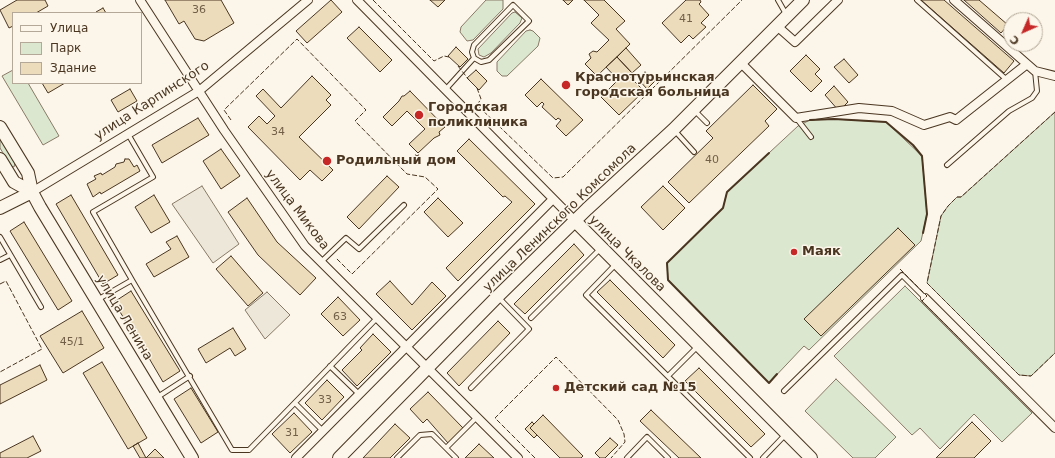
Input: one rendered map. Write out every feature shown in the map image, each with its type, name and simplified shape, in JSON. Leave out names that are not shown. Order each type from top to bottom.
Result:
[{"type":"main road","name":"улица Ленинского Комсомола","points":[[339,458],[497,297],[575,221],[673,130],[802,0]]},
{"type":"main road","name":"улица Ленина","points":[[0,127],[28,173],[32,192],[192,458]]},
{"type":"main road","name":"улица Ленина","points":[[0,159],[14,182],[32,192]]},
{"type":"main road","name":"улица Карпинского","points":[[0,208],[32,192]]},
{"type":"main road","name":"улица Чкалова","points":[[575,221],[811,458]]},
{"type":"street","name":"улица Микова","points":[[140,0],[199,91],[305,246],[518,458]]},
{"type":"street","name":"улица Карпинского","points":[[32,192],[199,91],[308,0]]},
{"type":"street","name":"улица Чкалова","points":[[357,0],[575,221]]},
{"type":"street","points":[[777,26],[795,42],[838,0]]},
{"type":"street","points":[[954,0],[1027,64],[1035,70],[1055,76]]},
{"type":"street","points":[[740,62],[796,118],[860,108],[892,111],[924,125],[950,117],[956,120],[1027,64]]},
{"type":"street","name":"улица Ленинского Комсомола","points":[[296,458],[553,199]]},
{"type":"street","points":[[925,298],[1055,428]]},
{"type":"lane","points":[[778,0],[787,16]]},
{"type":"lane","points":[[917,0],[1007,80]]},
{"type":"lane","points":[[513,5],[529,21],[489,60],[481,62],[474,58],[472,52],[474,46],[513,5]]},
{"type":"lane","points":[[445,90],[474,58]]},
{"type":"lane","points":[[947,165],[1009,111],[1032,98],[1037,91],[1035,70]]},
{"type":"lane","points":[[693,110],[707,123]]},
{"type":"lane","points":[[796,118],[811,137]]},
{"type":"lane","points":[[673,130],[694,152]]},
{"type":"lane","points":[[128,134],[153,177],[93,212],[232,450],[249,450],[378,317]]},
{"type":"lane","points":[[321,262],[346,238],[359,250],[404,205]]},
{"type":"lane","points":[[0,237],[41,307]]},
{"type":"lane","points":[[531,318],[601,248]]},
{"type":"lane","points":[[0,260],[10,254]]},
{"type":"lane","points":[[617,264],[586,295],[750,458]]},
{"type":"lane","points":[[784,391],[902,275],[925,298]]},
{"type":"lane","points":[[97,300],[132,280]]},
{"type":"lane","points":[[471,388],[529,329],[497,297]]},
{"type":"lane","points":[[668,376],[699,346]]},
{"type":"lane","points":[[330,366],[359,394]]},
{"type":"lane","points":[[156,398],[190,376]]},
{"type":"lane","points":[[295,403],[322,431]]},
{"type":"lane","points":[[446,448],[477,416]]},
{"type":"lane","points":[[397,458],[420,435],[432,434],[456,458]]},
{"type":"lane","points":[[762,458],[787,434]]},
{"type":"lane","points":[[627,458],[647,437],[668,458]]},
{"type":"green space","points":[[486,0],[503,0],[503,9],[473,40],[467,41],[460,32],[461,27]]},
{"type":"green space","points":[[515,12],[522,18],[520,23],[491,53],[484,57],[479,55],[478,49],[512,13]]},
{"type":"green space","points":[[530,30],[540,38],[538,46],[507,76],[502,76],[497,71],[497,62],[526,31]]},
{"type":"green space","points":[[12,71],[12,84],[29,84],[59,136],[43,145],[2,76]]},
{"type":"green space","points":[[1055,112],[1055,353],[1031,376],[1019,375],[927,283],[941,216],[948,206],[957,197],[961,197]]},
{"type":"green space","name":"Маяк","points":[[834,119],[886,122],[922,156],[927,214],[921,241],[809,350],[804,346],[769,383],[668,280],[667,263],[723,208],[727,192],[798,126],[810,120]]},
{"type":"green space","points":[[0,139],[15,163],[14,167],[11,166],[0,148]]},
{"type":"green space","points":[[905,286],[1032,413],[1002,442],[974,414],[940,449],[920,428],[912,435],[834,356]]},
{"type":"green space","points":[[836,379],[896,437],[875,458],[853,458],[805,411]]},
{"type":"shaded area","points":[[202,186],[239,244],[213,263],[172,204]]},
{"type":"shaded area","points":[[267,292],[290,315],[265,339],[245,310]]},
{"type":"building","points":[[17,0],[45,0],[48,6],[38,12],[12,12],[12,26],[9,28],[0,10]]},
{"type":"building","points":[[165,0],[221,0],[234,23],[204,41],[195,39],[184,21],[179,24]]},
{"type":"building","points":[[331,0],[342,12],[307,43],[296,31]]},
{"type":"building","points":[[430,0],[445,0],[438,7]]},
{"type":"building","points":[[563,0],[573,0],[568,5]]},
{"type":"building","points":[[584,0],[604,0],[625,21],[616,29],[630,44],[597,76],[585,64],[591,58],[589,54],[593,51],[597,52],[609,40],[591,23],[599,15]]},
{"type":"building","points":[[686,0],[700,0],[701,2],[699,4],[709,15],[701,23],[706,27],[693,39],[689,35],[681,43],[662,23]]},
{"type":"building","points":[[921,0],[944,0],[1014,61],[1004,73]]},
{"type":"building","points":[[964,0],[979,0],[1003,21],[1003,31],[1001,33]]},
{"type":"building","points":[[103,8],[105,12],[96,12]]},
{"type":"building","points":[[359,27],[392,60],[380,72],[347,38]]},
{"type":"building","points":[[456,47],[468,59],[460,67],[448,56]]},
{"type":"building","points":[[626,48],[641,65],[632,73],[617,57]]},
{"type":"building","points":[[806,55],[820,69],[815,74],[822,81],[811,92],[790,71]]},
{"type":"building","points":[[617,57],[632,73],[629,76],[644,91],[619,115],[601,97],[618,80],[606,67]]},
{"type":"building","points":[[844,59],[858,75],[849,83],[834,67]]},
{"type":"building","points":[[476,70],[487,81],[479,90],[467,78]]},
{"type":"building","points":[[645,72],[655,81],[647,89],[638,79]]},
{"type":"building","points":[[312,76],[331,95],[326,100],[331,105],[299,137],[333,170],[322,181],[310,170],[300,180],[248,127],[259,116],[267,124],[275,116],[256,96],[263,89],[281,108]]},
{"type":"building","points":[[541,79],[583,120],[566,136],[556,126],[561,120],[558,118],[556,120],[542,107],[544,104],[542,102],[537,107],[525,95]]},
{"type":"building","points":[[43,84],[63,84],[48,93]]},
{"type":"building","points":[[753,85],[777,109],[765,121],[769,126],[689,203],[668,182],[713,138],[706,131]]},
{"type":"building","points":[[834,86],[848,102],[839,111],[825,95]]},
{"type":"building","points":[[130,89],[137,101],[118,112],[111,100]]},
{"type":"building","points":[[410,91],[445,127],[439,132],[440,135],[434,138],[418,153],[409,144],[425,129],[407,111],[392,126],[383,117],[402,96]]},
{"type":"building","points":[[198,118],[209,135],[162,163],[152,145]]},
{"type":"building","points":[[469,139],[535,204],[458,281],[446,268],[512,202],[505,196],[503,197],[457,151]]},
{"type":"building","points":[[221,149],[240,176],[221,189],[203,161]]},
{"type":"building","points":[[125,159],[129,159],[134,167],[137,165],[140,171],[101,194],[100,192],[93,197],[87,184],[96,179],[94,176],[101,173],[102,175],[115,167],[116,164],[124,162]]},
{"type":"building","points":[[387,176],[399,187],[359,229],[347,217]]},
{"type":"building","points":[[663,186],[685,208],[663,230],[641,207]]},
{"type":"building","points":[[71,195],[118,275],[103,284],[56,204]]},
{"type":"building","points":[[154,195],[170,222],[151,233],[135,207]]},
{"type":"building","points":[[247,198],[277,242],[316,278],[300,295],[258,255],[228,212]]},
{"type":"building","points":[[438,198],[463,223],[448,237],[424,212]]},
{"type":"building","points":[[24,222],[72,301],[58,310],[10,231]]},
{"type":"building","points":[[898,228],[915,245],[821,336],[804,319]]},
{"type":"building","points":[[177,236],[189,257],[154,277],[146,264],[171,249],[166,242]]},
{"type":"building","points":[[574,244],[584,255],[525,314],[514,304]]},
{"type":"building","points":[[231,256],[263,293],[248,306],[216,269]]},
{"type":"building","points":[[610,280],[675,345],[663,358],[597,292]]},
{"type":"building","points":[[390,281],[412,305],[432,282],[446,296],[412,330],[376,294]]},
{"type":"building","points":[[131,291],[180,371],[163,382],[129,324],[128,325],[114,302]]},
{"type":"building","points":[[338,297],[360,320],[343,336],[321,314]]},
{"type":"building","points":[[82,311],[104,348],[63,373],[40,336]]},
{"type":"building","points":[[498,321],[510,333],[459,386],[447,373]]},
{"type":"building","points":[[233,328],[246,349],[235,356],[230,348],[206,363],[198,349]]},
{"type":"building","points":[[373,334],[391,352],[357,386],[342,370],[362,350],[360,348]]},
{"type":"building","points":[[102,362],[147,438],[128,449],[83,373]]},
{"type":"building","points":[[40,365],[47,380],[0,404],[0,385]]},
{"type":"building","points":[[699,368],[765,434],[751,447],[685,381]]},
{"type":"building","points":[[327,380],[344,397],[322,420],[305,403]]},
{"type":"building","points":[[191,388],[218,432],[201,443],[174,399]]},
{"type":"building","points":[[428,392],[463,428],[448,443],[427,419],[423,423],[410,409]]},
{"type":"building","points":[[651,410],[701,458],[679,458],[640,421]]},
{"type":"building","points":[[294,413],[312,432],[290,453],[272,434]]},
{"type":"building","points":[[543,415],[583,456],[581,458],[560,458],[530,428]]},
{"type":"building","points":[[532,422],[534,424],[530,428],[537,435],[534,438],[525,429]]},
{"type":"building","points":[[972,422],[991,441],[974,458],[936,458]]},
{"type":"building","points":[[395,424],[410,438],[390,458],[363,458]]},
{"type":"building","points":[[33,436],[41,451],[27,458],[0,458],[0,453]]},
{"type":"building","points":[[610,438],[618,445],[605,458],[600,458],[595,453]]},
{"type":"building","points":[[138,443],[146,458],[140,458],[133,446]]},
{"type":"building","points":[[479,444],[494,458],[465,458]]},
{"type":"building","points":[[155,449],[164,458],[146,458]]},
{"type":"fence","points":[[373,0],[434,61],[444,56],[449,57]]},
{"type":"fence","points":[[477,88],[481,99],[477,105],[553,178],[563,177],[742,0]]},
{"type":"fence","points":[[231,120],[224,110],[297,39],[366,110],[355,121],[407,174],[425,177],[438,189],[352,274],[336,258]]},
{"type":"fence","points":[[458,66],[469,80]]},
{"type":"fence","points":[[1055,112],[961,197],[957,197],[948,206],[941,216],[927,283],[1019,375],[1031,376],[1055,353]]},
{"type":"fence","points":[[900,269],[927,296],[922,301],[964,343]]},
{"type":"fence","points":[[0,284],[6,281],[42,349],[0,372]]},
{"type":"fence","points":[[535,458],[495,418],[556,357],[618,420],[624,434],[625,442],[611,458]]},
{"type":"wall","points":[[810,120],[834,119],[886,122],[913,145],[922,156],[927,214],[923,233]]},
{"type":"wall","points":[[769,153],[727,192],[723,208],[667,263],[668,280],[769,383],[777,374]]},
{"type":"place","name":"Краснотурьинская городская больница","points":[[566,85]]},
{"type":"place","name":"Городская поликлиника","points":[[419,115]]},
{"type":"place","name":"Родильный дом","points":[[327,161]]},
{"type":"place","name":"Маяк","points":[[794,252]]},
{"type":"place","name":"Детский сад №15","points":[[556,388]]}]
